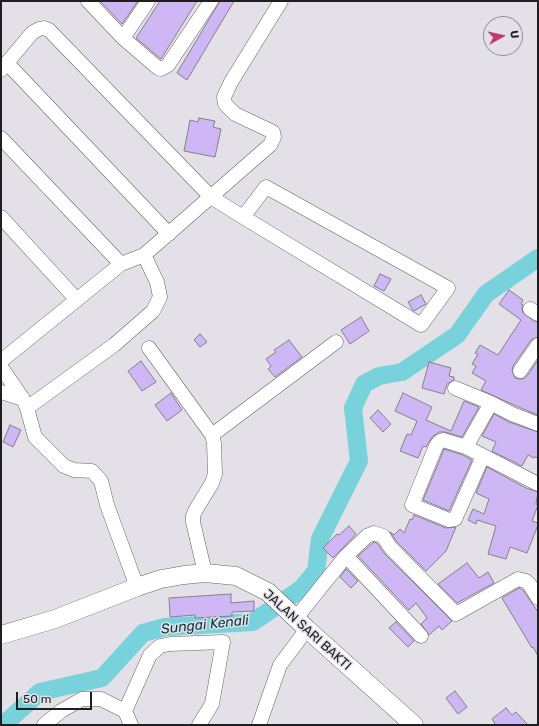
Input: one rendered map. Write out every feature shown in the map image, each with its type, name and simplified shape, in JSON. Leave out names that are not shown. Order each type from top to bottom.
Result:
[{"type":"main road","name":"JALAN SARI BAKTI","points":[[1,635],[55,619],[161,579],[184,574],[205,573],[236,576],[268,592],[414,725]]},
{"type":"street","points":[[88,1],[123,38],[158,68],[164,69],[211,1]]},
{"type":"street","points":[[123,38],[148,1]]},
{"type":"street","points":[[1,361],[121,264],[144,255],[270,145],[274,137],[273,132],[235,114],[225,104],[224,97],[231,82],[279,2]]},
{"type":"street","points":[[169,234],[4,66],[32,33],[38,29],[44,28],[49,30],[211,197],[243,217],[421,326],[448,288],[266,187],[243,217]]},
{"type":"street","points":[[1,138],[121,264]]},
{"type":"street","points":[[1,217],[77,300]]},
{"type":"street","points":[[25,403],[114,345],[153,311],[160,297],[157,282],[144,255]]},
{"type":"street","points":[[212,435],[336,342]]},
{"type":"street","points":[[520,370],[538,345]]},
{"type":"street","points":[[149,348],[212,435],[214,443],[215,474],[212,483],[195,510],[193,516],[193,522],[205,573]]},
{"type":"street","points":[[1,367],[25,403],[35,437],[64,466],[74,470],[92,471],[101,481],[107,505],[137,587]]},
{"type":"street","points":[[455,388],[538,424]]},
{"type":"street","points":[[1,392],[25,403]]},
{"type":"street","points":[[466,447],[491,403]]},
{"type":"street","points":[[483,456],[455,519],[449,520],[412,504],[436,446],[443,440],[466,447],[538,484]]},
{"type":"street","points":[[259,725],[297,620],[346,556],[367,536],[374,533],[383,536],[390,547],[456,614],[518,579],[534,585],[538,598]]},
{"type":"street","points":[[346,556],[421,636]]},
{"type":"street","points":[[44,725],[61,711],[82,699],[101,699],[132,721],[150,655],[160,646],[170,644],[223,642],[212,704],[199,725]]},
{"type":"building","points":[[100,1],[138,1],[122,24]]},
{"type":"building","points":[[160,1],[197,1],[161,59],[136,38]]},
{"type":"building","points":[[220,1],[234,1],[187,80],[177,73]]},
{"type":"building","points":[[199,118],[215,121],[213,127],[221,129],[215,157],[184,151],[190,120],[198,122]]},
{"type":"building","points":[[380,274],[391,279],[384,291],[374,286]]},
{"type":"building","points":[[509,290],[523,300],[521,304],[523,305],[523,313],[534,321],[538,322],[538,337],[531,340],[513,366],[512,371],[515,378],[523,379],[527,376],[538,360],[538,415],[481,390],[486,381],[472,373],[476,366],[472,364],[478,354],[475,353],[480,345],[498,355],[521,320],[499,304]]},
{"type":"building","points":[[421,295],[426,304],[414,311],[408,302]]},
{"type":"building","points":[[361,317],[369,331],[350,344],[341,330]]},
{"type":"building","points":[[200,334],[207,342],[200,347],[194,340]]},
{"type":"building","points":[[289,340],[302,357],[275,377],[268,369],[271,366],[266,359],[276,352],[274,350]]},
{"type":"building","points":[[141,361],[156,382],[142,391],[128,371]]},
{"type":"building","points":[[429,362],[451,368],[449,376],[454,377],[454,380],[447,384],[444,394],[422,388]]},
{"type":"building","points":[[171,393],[182,410],[167,421],[155,405]]},
{"type":"building","points":[[403,393],[432,407],[426,420],[451,431],[464,401],[479,407],[462,437],[445,432],[439,432],[432,437],[426,447],[423,446],[418,458],[400,451],[407,434],[411,435],[417,421],[395,411]]},
{"type":"building","points":[[378,410],[391,424],[383,432],[370,418]]},
{"type":"building","points":[[494,414],[509,422],[538,432],[538,458],[528,455],[522,466],[492,451],[496,442],[482,436]]},
{"type":"building","points":[[10,425],[21,430],[13,447],[3,442]]},
{"type":"building","points":[[444,449],[463,455],[472,460],[449,511],[423,500]]},
{"type":"building","points":[[487,467],[526,488],[538,492],[536,504],[538,505],[532,521],[538,523],[538,525],[527,553],[510,547],[506,559],[488,554],[496,526],[477,520],[476,524],[468,520],[473,509],[484,514],[489,499],[476,493]]},
{"type":"building","points":[[414,515],[446,528],[456,527],[446,551],[426,571],[397,542],[390,532],[394,535],[400,529],[404,533],[410,519],[412,520]]},
{"type":"building","points":[[349,526],[356,534],[333,558],[323,548],[337,534],[339,535]]},
{"type":"building","points":[[374,542],[377,543],[384,553],[452,621],[442,630],[439,626],[429,635],[421,624],[427,618],[416,603],[409,610],[358,556]]},
{"type":"building","points":[[467,563],[479,578],[488,572],[494,583],[457,603],[438,584]]},
{"type":"building","points":[[346,569],[358,581],[351,588],[340,577]]},
{"type":"building","points":[[519,588],[523,590],[538,612],[538,656],[502,598]]},
{"type":"building","points":[[231,594],[231,603],[254,601],[254,611],[232,612],[232,616],[195,618],[195,615],[170,617],[169,598]]},
{"type":"building","points":[[396,622],[414,641],[408,647],[389,628]]},
{"type":"building","points":[[455,691],[467,707],[458,714],[446,698]]},
{"type":"building","points":[[506,708],[512,715],[516,712],[528,725],[496,725],[492,719]]},
{"type":"waterway","name":"Sungai Kenali","points":[[3,725],[40,692],[102,678],[143,633],[165,627],[253,622],[301,589],[316,571],[320,539],[359,461],[353,408],[364,384],[379,376],[402,372],[457,335],[486,294],[538,258]]}]
